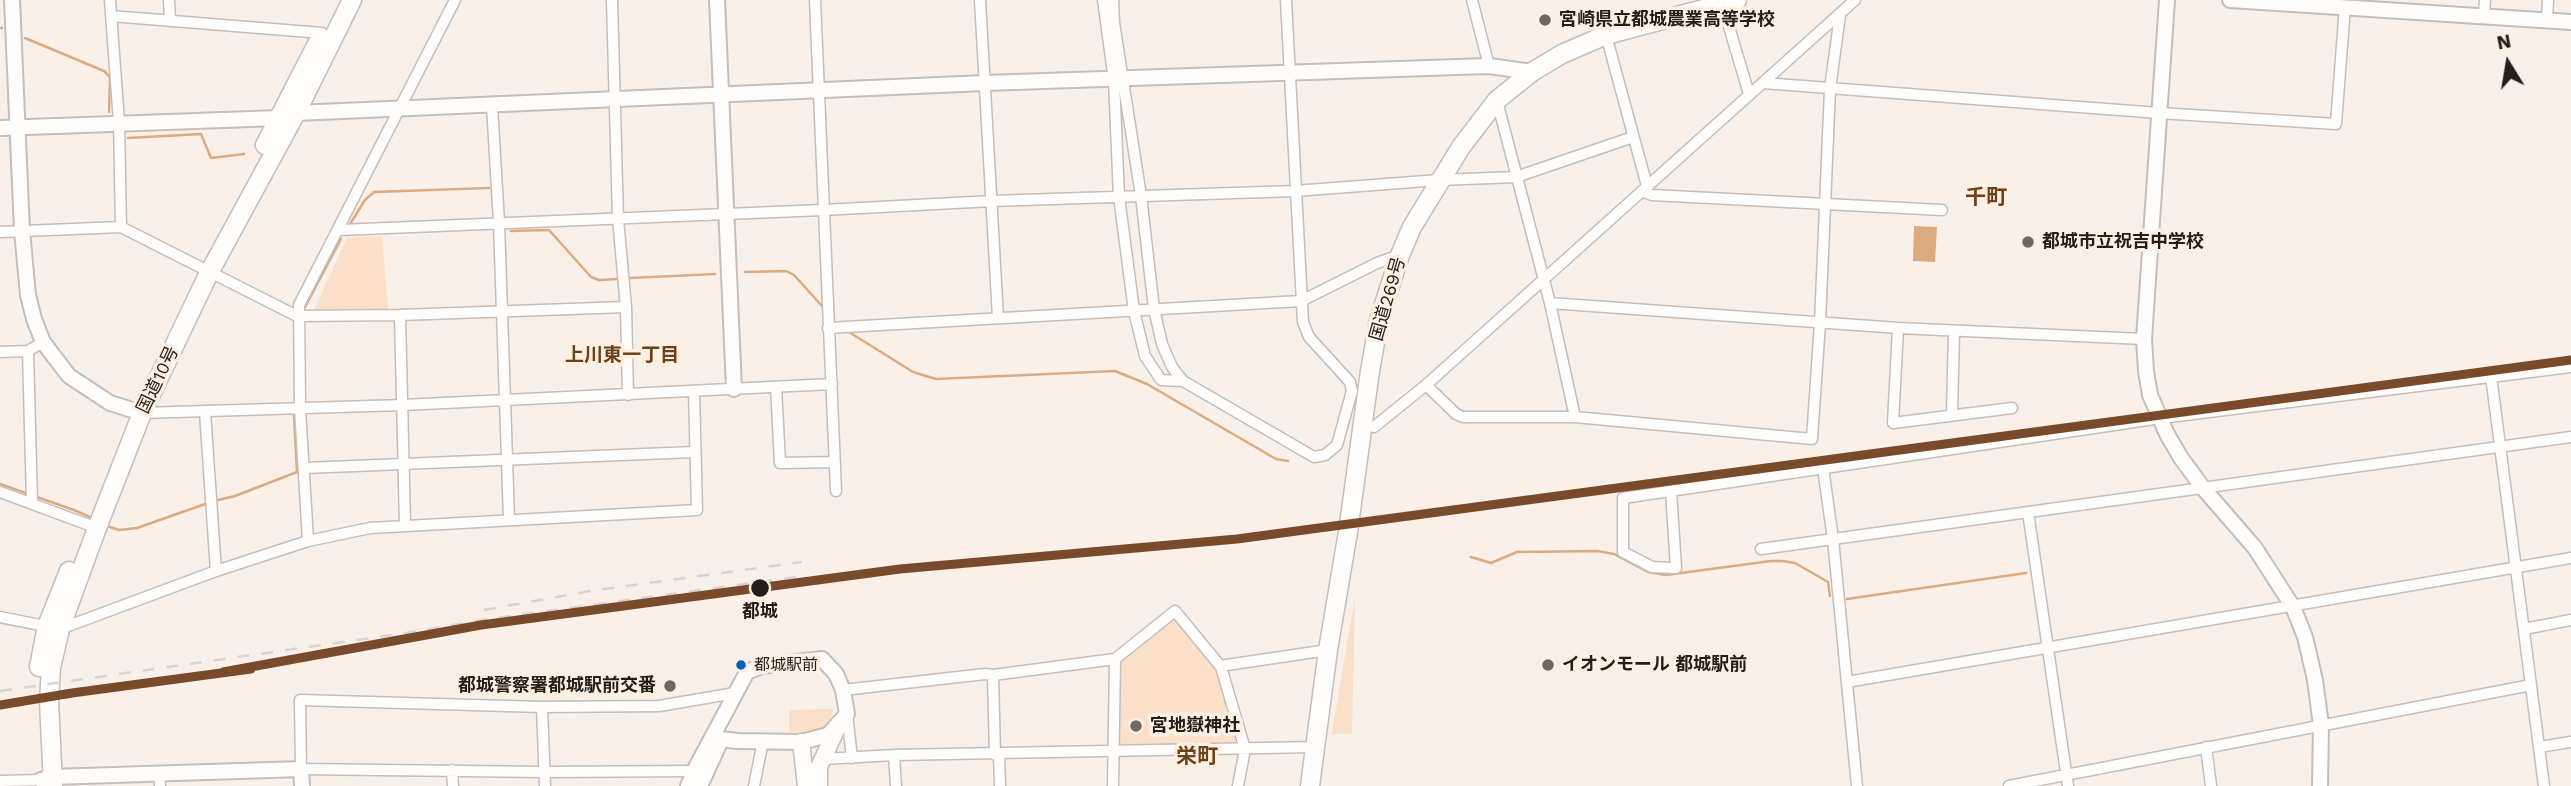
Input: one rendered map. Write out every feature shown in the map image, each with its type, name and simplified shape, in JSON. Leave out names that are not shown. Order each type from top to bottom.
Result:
[{"type":"highway","name":"国道10号","points":[[288,115],[322,33],[339,0]]},
{"type":"highway","name":"国道10号","points":[[47,782],[53,628],[138,412],[204,271],[352,0]]},
{"type":"highway","name":"国道269号","points":[[1310,786],[1328,650],[1379,320],[1412,227],[1461,147],[1497,100],[1532,72],[1562,54],[1606,35],[1727,1]]},
{"type":"main road","points":[[819,786],[819,767],[843,719]]},
{"type":"main road","points":[[801,742],[806,766],[806,786]]},
{"type":"street","points":[[12,0],[22,231],[28,295],[43,342],[69,376],[110,403],[138,412],[205,412],[832,384]]},
{"type":"street","points":[[110,0],[119,122],[121,227]]},
{"type":"street","points":[[169,0],[170,21]]},
{"type":"street","points":[[308,541],[300,408],[297,316],[299,305],[455,0]]},
{"type":"street","points":[[612,0],[618,219],[626,306],[628,395]]},
{"type":"street","points":[[717,0],[734,389]]},
{"type":"street","points":[[815,0],[836,491]]},
{"type":"street","points":[[980,0],[998,318]]},
{"type":"street","points":[[1103,0],[1141,197],[1154,309],[1161,344],[1182,381],[1314,457],[1325,455],[1336,445],[1346,425],[1352,391],[1350,382],[1309,337],[1304,322],[1286,0]]},
{"type":"street","points":[[1113,0],[1118,80],[1119,197],[1141,345],[1154,373],[1161,380],[1182,381]]},
{"type":"street","points":[[1472,0],[1489,66]]},
{"type":"street","points":[[1374,428],[1426,386],[1855,0]]},
{"type":"street","points":[[2167,0],[2144,339],[2150,395],[2174,446],[2203,488],[2255,548],[2293,607],[2311,660],[2320,725],[2320,786]]},
{"type":"street","points":[[2230,0],[2571,22]]},
{"type":"street","points":[[2484,15],[2485,0]]},
{"type":"street","points":[[2547,21],[2548,0]]},
{"type":"street","points":[[1727,1],[1749,94]]},
{"type":"street","points":[[1763,83],[2336,124],[2345,6]]},
{"type":"street","points":[[1426,386],[1456,414],[1463,417],[1575,417],[1812,439],[1830,89],[1840,15]]},
{"type":"street","points":[[111,16],[322,33]]},
{"type":"street","points":[[1606,35],[1645,188],[1652,195],[1942,210]]},
{"type":"street","points":[[0,128],[720,93],[820,92],[985,83],[1489,66],[1532,72]]},
{"type":"street","points":[[1497,100],[1550,303],[1575,417]]},
{"type":"street","points":[[492,105],[499,223],[509,519]]},
{"type":"street","points":[[339,230],[823,211],[992,201],[1295,191],[1516,177],[1633,137]]},
{"type":"street","points":[[0,232],[121,227],[297,316],[400,315],[626,306]]},
{"type":"street","points":[[828,328],[1301,301],[1377,263],[1400,255]]},
{"type":"street","points":[[1550,303],[1954,332],[2144,339]]},
{"type":"street","points":[[400,315],[405,524]]},
{"type":"street","points":[[1898,328],[1893,423],[2012,408]]},
{"type":"street","points":[[1952,415],[1954,332]]},
{"type":"street","points":[[0,352],[28,351],[43,342]]},
{"type":"street","points":[[28,351],[32,503]]},
{"type":"street","points":[[1671,491],[1676,568],[1652,567],[1623,552],[1623,498],[2161,418],[2571,367]]},
{"type":"street","points":[[2491,376],[2544,786]]},
{"type":"street","points":[[776,387],[780,463],[835,462]]},
{"type":"street","points":[[0,617],[53,628],[308,541],[370,528],[697,510],[694,392]]},
{"type":"street","points":[[205,412],[216,571]]},
{"type":"street","points":[[1761,549],[2571,437]]},
{"type":"street","points":[[305,468],[694,452]]},
{"type":"street","points":[[1823,468],[1833,540],[1857,786]]},
{"type":"street","points":[[0,492],[93,526]]},
{"type":"street","points":[[2028,512],[2068,786]]},
{"type":"street","points":[[1847,682],[2571,558]]},
{"type":"street","points":[[843,690],[1115,659],[1175,611],[1220,666],[1245,749],[1238,786]]},
{"type":"street","points":[[2524,629],[2571,620]]},
{"type":"street","points":[[1220,666],[1328,650]]},
{"type":"street","points":[[700,786],[735,693],[747,672],[762,666],[821,659],[836,674],[843,690],[843,719],[852,758]]},
{"type":"street","points":[[1113,786],[1115,659]]},
{"type":"street","points":[[993,675],[1000,786]]},
{"type":"street","points":[[2009,786],[2531,685]]},
{"type":"street","points":[[302,786],[300,700],[542,707],[659,706],[735,693]]},
{"type":"street","points":[[542,707],[545,786]]},
{"type":"street","points":[[717,738],[801,742],[828,735],[843,719]]},
{"type":"street","points":[[688,786],[694,771],[717,738]]},
{"type":"street","points":[[754,786],[763,741]]},
{"type":"street","points":[[2539,747],[2571,742]]},
{"type":"street","points":[[823,759],[894,755],[1315,747]]},
{"type":"street","points":[[2206,747],[2211,786]]},
{"type":"street","points":[[894,755],[896,786]]},
{"type":"street","points":[[0,782],[160,780],[301,769],[694,771]]},
{"type":"street","points":[[452,770],[453,786]]},
{"type":"shaded area","points":[[1914,226],[1937,227],[1935,262],[1913,261]]},
{"type":"shaded area","points":[[382,236],[388,310],[313,312],[347,238]]},
{"type":"shaded area","points":[[1355,597],[1352,734],[1332,734],[1332,733]]},
{"type":"shaded area","points":[[1175,611],[1221,667],[1245,749],[1114,752],[1115,659]]},
{"type":"shaded area","points":[[834,709],[830,720],[818,732],[789,732],[789,710]]},
{"type":"waterway","points":[[25,38],[104,71],[110,77],[109,112]]},
{"type":"waterway","points":[[128,138],[201,134],[211,158],[244,154]]},
{"type":"waterway","points":[[350,224],[365,200],[374,192],[489,188]]},
{"type":"waterway","points":[[511,231],[549,230],[591,277],[599,280],[617,279]]},
{"type":"waterway","points":[[305,307],[341,239]]},
{"type":"waterway","points":[[745,272],[786,271],[794,275],[822,306]]},
{"type":"waterway","points":[[630,278],[715,274]]},
{"type":"waterway","points":[[849,332],[913,372],[936,379],[1115,371],[1147,384],[1276,459],[1288,461]]},
{"type":"waterway","points":[[214,501],[235,496],[297,472],[294,416]]},
{"type":"waterway","points":[[0,484],[92,518]]},
{"type":"waterway","points":[[104,525],[119,530],[137,528],[208,503]]},
{"type":"waterway","points":[[1471,557],[1491,563],[1517,552],[1597,551],[1614,554],[1648,572],[1666,575],[1782,561],[1795,563],[1828,582],[1830,596]]},
{"type":"waterway","points":[[1847,599],[2026,573]]},
{"type":"railway","points":[[484,610],[590,591],[802,562]]},
{"type":"railway","points":[[0,691],[481,620],[804,576]]},
{"type":"transit line","points":[[223,672],[481,625],[900,569],[1237,539],[2571,360]]},
{"type":"transit line","points":[[0,705],[251,669]]},
{"type":"place","name":"宮崎県立都城農業高等学校","points":[[1545,20]]},
{"type":"place","name":"都城市立祝吉中学校","points":[[2028,242]]},
{"type":"place","name":"都城","points":[[760,588]]},
{"type":"place","name":"都城駅前","points":[[741,665]]},
{"type":"place","name":"イオンモール 都城駅前","points":[[1548,665]]},
{"type":"place","name":"都城警察署都城駅前交番","points":[[670,686]]},
{"type":"place","name":"宮地嶽神社","points":[[1136,726]]},
{"type":"district","name":"千町","points":[[1986,198]]},
{"type":"district","name":"上川東一丁目","points":[[622,355]]},
{"type":"district","name":"栄町","points":[[1197,757]]}]
